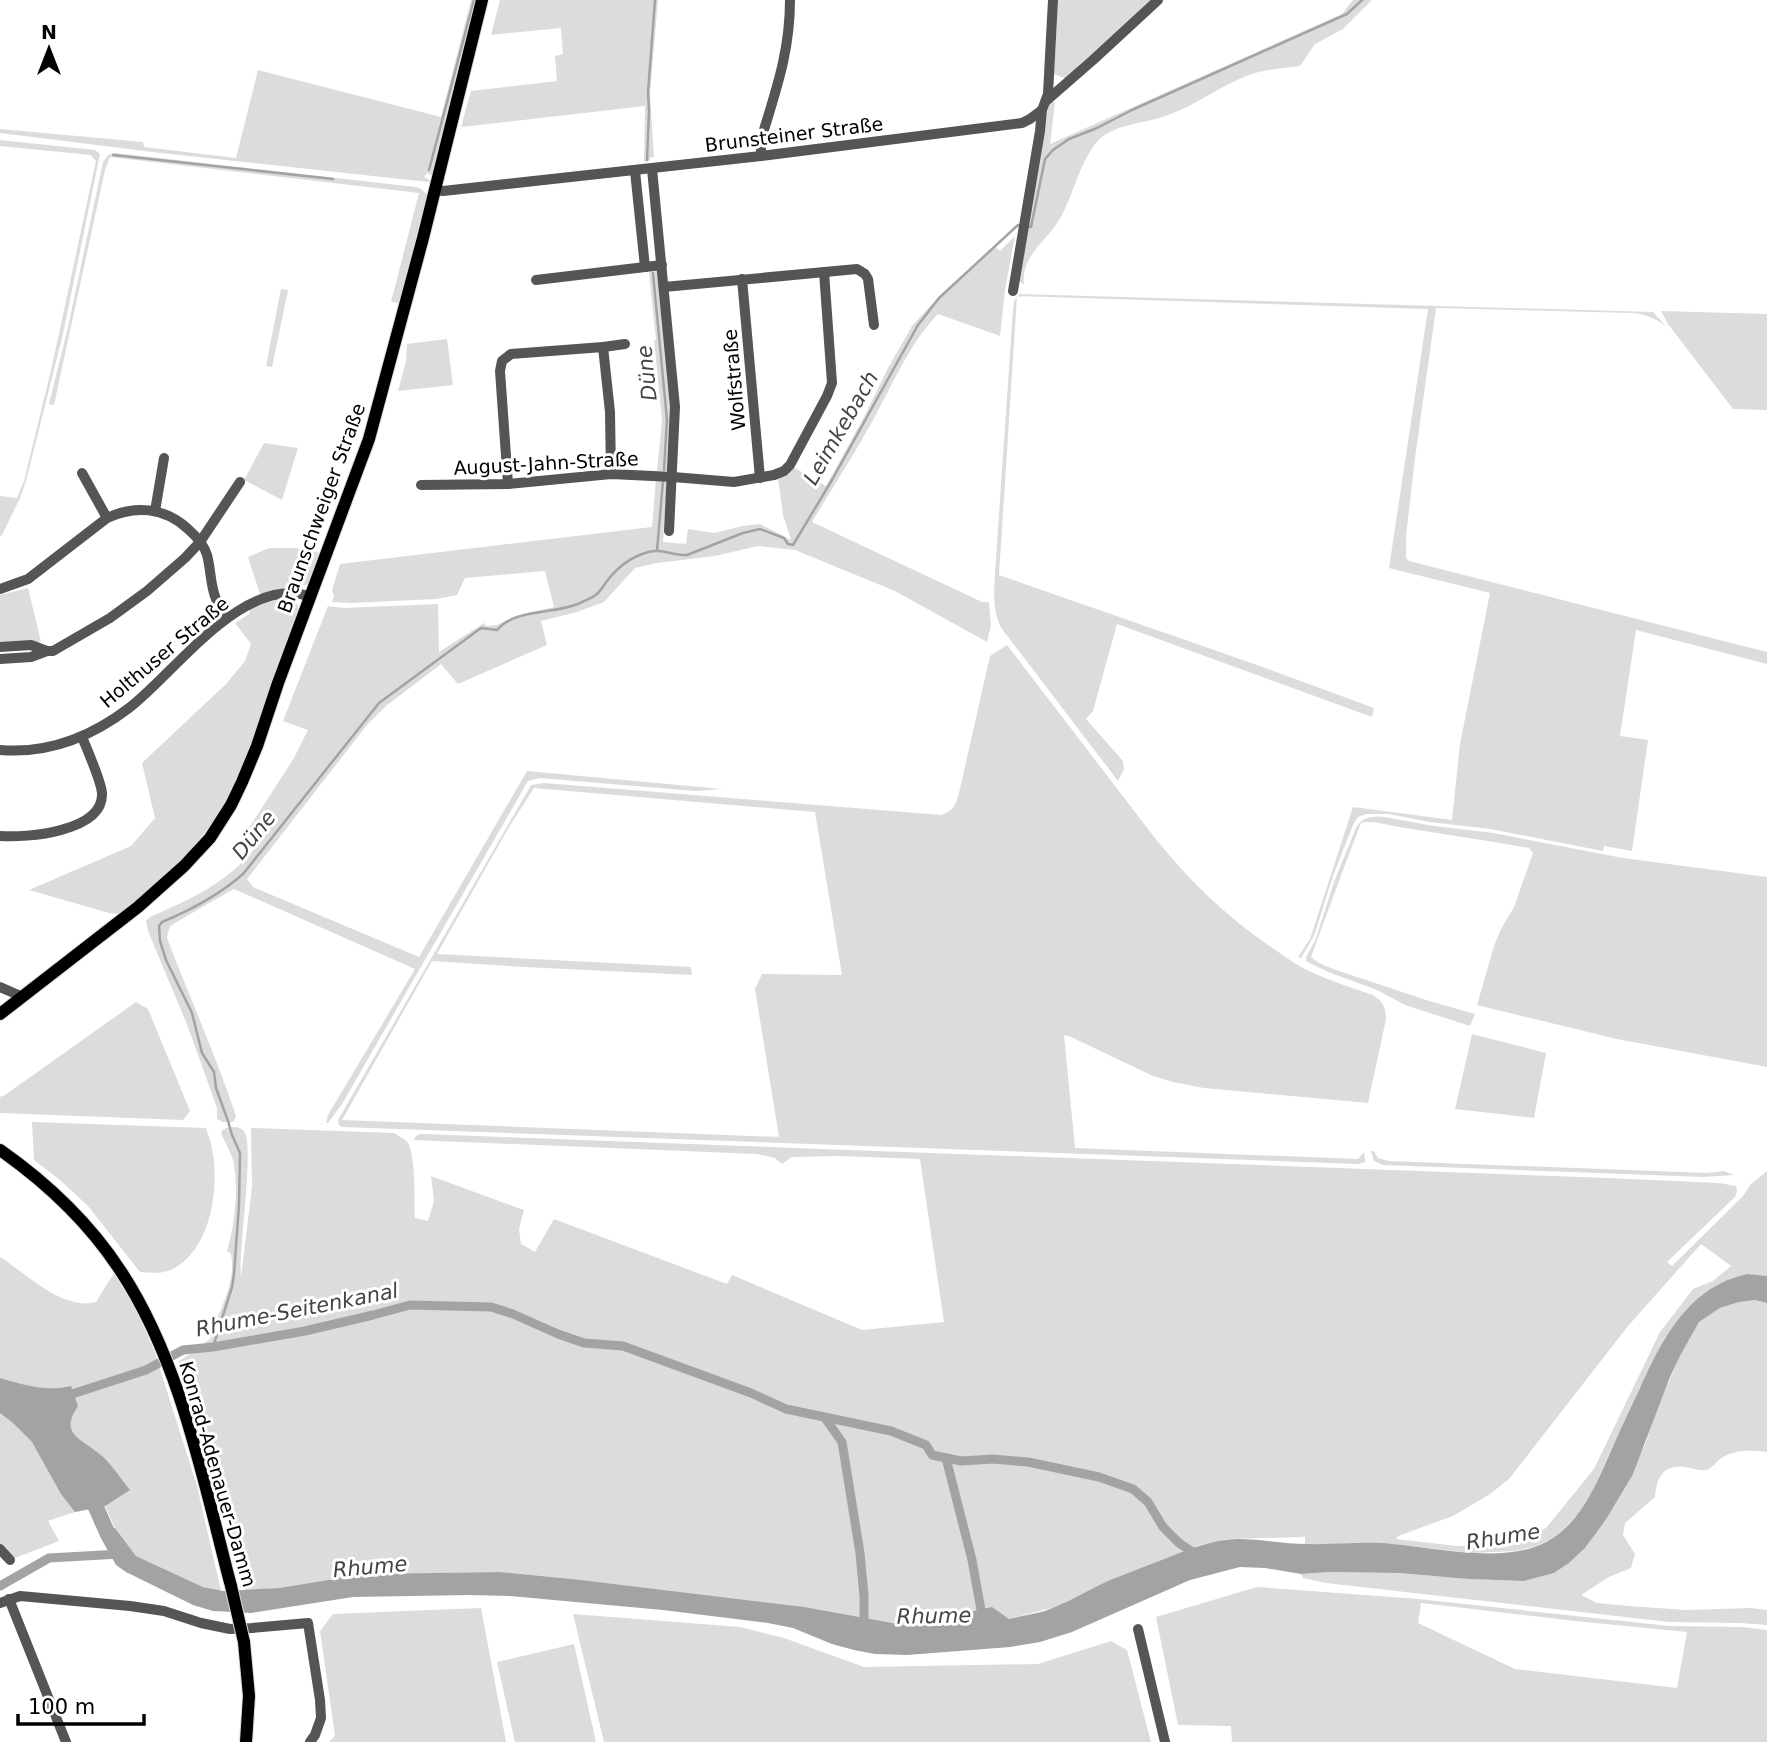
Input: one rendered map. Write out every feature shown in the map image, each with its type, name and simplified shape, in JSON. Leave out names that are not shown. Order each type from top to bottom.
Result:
[{"type":"main road","name":"Braunschweiger Straße","points":[[0,1014],[138,907],[184,866],[209,838],[242,782],[369,439],[482,0]]},
{"type":"main road","name":"Konrad-Adenauer-Damm","points":[[0,1150],[42,1182],[87,1228],[120,1270],[156,1337],[185,1412],[244,1642],[249,1696],[246,1742]]},
{"type":"street","points":[[761,156],[763,133],[787,50],[790,0]]},
{"type":"street","points":[[1013,291],[1044,105],[1049,89],[1053,0]]},
{"type":"street","name":"Brunsteiner Straße","points":[[435,190],[635,171],[1016,124],[1030,119],[1158,0]]},
{"type":"street","points":[[652,169],[675,408],[669,531]]},
{"type":"street","points":[[635,171],[645,267]]},
{"type":"street","points":[[536,280],[662,265]]},
{"type":"street","points":[[664,287],[857,270],[865,274],[869,283],[874,325]]},
{"type":"street","name":"August-Jahn-Straße","points":[[421,485],[508,484],[611,474],[727,482],[781,472],[790,465],[832,387],[824,272]]},
{"type":"street","name":"Wolfstraße","points":[[743,279],[760,478]]},
{"type":"street","points":[[508,484],[500,371],[502,361],[511,354],[625,344]]},
{"type":"street","points":[[603,347],[611,423],[611,474]]},
{"type":"street","points":[[155,511],[164,458]]},
{"type":"street","points":[[82,473],[107,519]]},
{"type":"street","points":[[0,659],[31,657],[53,651],[110,618],[147,591],[200,542],[240,482]]},
{"type":"street","points":[[0,589],[28,579],[107,519],[132,510],[155,511],[168,514],[179,521],[200,542],[207,554],[215,598],[228,617]]},
{"type":"street","name":"Holthuser Straße","points":[[0,750],[16,752],[51,748],[82,737],[129,708],[228,617],[250,603],[290,592],[311,597]]},
{"type":"street","points":[[0,647],[32,645],[47,651]]},
{"type":"street","points":[[0,836],[33,836],[52,832],[92,815],[100,803],[102,793],[82,737]]},
{"type":"street","points":[[0,987],[23,997]]},
{"type":"street","points":[[0,1549],[10,1560]]},
{"type":"street","points":[[66,1742],[4,1601],[20,1596],[138,1607],[164,1611],[230,1629],[308,1623],[321,1718],[310,1742]]},
{"type":"street","points":[[1139,1629],[1165,1742]]},
{"type":"shaded area","points":[[471,0],[477,0],[434,174],[427,173],[424,177],[431,181],[428,182],[0,133],[0,129],[143,142],[144,147],[236,158],[258,70],[441,117]]},
{"type":"shaded area","points":[[500,0],[658,0],[650,94],[654,157],[644,162],[645,106],[461,127],[471,91],[557,81],[555,56],[563,54],[561,28],[491,35]]},
{"type":"shaded area","points":[[1058,0],[1152,0],[1067,79],[1054,74]]},
{"type":"shaded area","points":[[1353,0],[1372,0],[1343,29],[1315,44],[1300,66],[1252,74],[1176,112],[1119,128],[1102,137],[1084,162],[1062,215],[1029,259],[1024,285],[1018,280],[1051,102],[1055,102],[1050,144],[1342,14]]},
{"type":"shaded area","points":[[0,140],[95,150],[100,154],[63,334],[26,481],[0,536],[0,496],[17,498],[24,481],[96,161],[91,155],[0,146]]},
{"type":"shaded area","points":[[115,153],[421,189],[428,199],[400,303],[391,302],[419,193],[110,157],[54,405],[49,404],[103,162],[108,155]]},
{"type":"shaded area","points":[[1015,236],[1000,336],[938,314],[910,351],[866,433],[812,522],[982,602],[989,602],[991,625],[987,642],[895,591],[795,550],[758,546],[715,556],[635,568],[604,602],[541,621],[547,645],[458,684],[441,664],[386,706],[367,725],[247,879],[253,887],[419,957],[527,771],[722,789],[695,791],[539,778],[528,781],[342,1104],[328,1123],[328,1115],[415,969],[234,889],[173,925],[169,928],[167,938],[236,1116],[233,1122],[217,1119],[217,1108],[188,1027],[146,921],[220,881],[254,849],[241,840],[294,758],[308,730],[283,721],[328,606],[344,608],[438,604],[439,652],[484,623],[486,626],[497,625],[515,616],[554,607],[545,571],[465,578],[457,595],[437,599],[332,602],[332,590],[340,564],[652,527],[656,479],[667,483],[663,542],[686,544],[688,529],[714,533],[760,524],[791,540],[783,515],[778,478],[787,475],[793,467],[826,486],[912,326],[994,246],[1000,251]]},
{"type":"shaded area","points":[[659,271],[671,397],[670,468],[667,471],[657,471],[662,420],[649,272]]},
{"type":"shaded area","points":[[281,289],[288,290],[272,367],[266,366]]},
{"type":"shaded area","points":[[1018,296],[1653,312],[1666,326],[1650,317],[1632,313],[1436,308],[1415,458],[1406,558],[1409,561],[1767,652],[1767,664],[1636,630],[1620,736],[1648,740],[1632,851],[1604,846],[1603,851],[1490,829],[1389,814],[1366,814],[1358,817],[1353,825],[1314,936],[1301,958],[1298,957],[1310,939],[1353,807],[1452,820],[1460,744],[1490,593],[1389,568],[1428,309]]},
{"type":"shaded area","points":[[1017,297],[999,575],[1374,708],[1372,717],[1117,624],[1093,711],[1086,719],[1123,761],[1124,769],[1118,781],[1002,629],[994,602],[1013,310]]},
{"type":"shaded area","points":[[1661,311],[1767,314],[1767,410],[1733,409]]},
{"type":"shaded area","points":[[447,339],[453,385],[398,391],[406,361],[407,344]]},
{"type":"shaded area","points":[[264,443],[298,448],[282,500],[244,480]]},
{"type":"shaded area","points":[[269,548],[295,548],[321,553],[310,583],[260,594],[248,557]]},
{"type":"shaded area","points":[[28,588],[41,642],[0,643],[0,595]]},
{"type":"shaded area","points":[[286,598],[296,603],[299,613],[246,760],[217,818],[180,863],[121,914],[29,890],[131,846],[155,818],[142,763],[226,684],[245,661],[251,644],[235,623],[249,614],[250,609],[262,603]]},
{"type":"shaded area","points":[[1007,645],[1158,842],[1225,912],[1303,968],[1373,995],[1382,1002],[1385,1011],[1386,1019],[1368,1103],[1204,1088],[1173,1082],[1153,1076],[1064,1035],[1075,1148],[1358,1159],[1364,1152],[1365,1162],[1358,1164],[339,1125],[338,1120],[531,785],[545,783],[941,815],[951,809],[958,797],[990,656]],"holes":[[[534,788],[815,812],[842,975],[762,974],[755,989],[779,1137],[342,1120],[432,961],[692,975],[691,967],[437,954]]]},
{"type":"shaded area","points":[[1384,817],[1493,833],[1623,858],[1767,877],[1767,1067],[1617,1039],[1477,1005],[1494,946],[1514,907],[1533,853],[1529,848],[1375,822],[1361,823],[1311,957],[1333,969],[1475,1014],[1470,1026],[1405,1005],[1377,990],[1306,961],[1356,828],[1361,821],[1367,818]]},
{"type":"shaded area","points":[[136,1002],[148,1009],[190,1111],[183,1120],[0,1113],[0,1097]]},
{"type":"shaded area","points":[[1472,1034],[1546,1053],[1534,1118],[1455,1109]]},
{"type":"shaded area","points":[[32,1122],[206,1128],[214,1164],[213,1198],[204,1232],[186,1260],[173,1269],[153,1273],[140,1272],[88,1206],[34,1160]]},
{"type":"shaded area","points":[[229,1127],[241,1128],[247,1140],[241,1277],[252,1187],[251,1128],[394,1133],[408,1143],[411,1150],[415,1218],[428,1221],[434,1201],[431,1176],[524,1210],[519,1229],[521,1244],[535,1252],[554,1219],[727,1284],[732,1275],[862,1330],[944,1322],[920,1159],[792,1157],[782,1164],[775,1158],[757,1154],[414,1140],[421,1134],[1608,1178],[1736,1186],[1735,1197],[1667,1262],[1672,1266],[1743,1196],[1751,1184],[1767,1171],[1767,1276],[1748,1274],[1647,1372],[1591,1494],[1578,1514],[1552,1539],[1515,1551],[1473,1553],[1390,1544],[1305,1544],[1305,1537],[1227,1539],[1200,1545],[1083,1600],[993,1623],[930,1632],[572,1579],[500,1572],[365,1574],[279,1588],[244,1590],[217,1481],[178,1362],[210,1339],[229,1287],[232,1265],[231,1254],[227,1251],[234,1218],[236,1182],[233,1160],[221,1134],[222,1130]],"holes":[[[1701,1244],[1731,1266],[1713,1281],[1693,1289],[1660,1332],[1594,1469],[1546,1528],[1528,1537],[1491,1546],[1457,1546],[1396,1539],[1453,1516],[1509,1479],[1628,1326]]]},
{"type":"shaded area","points":[[1371,1151],[1374,1151],[1378,1158],[1389,1161],[1707,1173],[1724,1171],[1734,1175],[1703,1177],[1383,1165],[1374,1161]]},
{"type":"shaded area","points":[[0,1257],[58,1296],[84,1303],[96,1302],[114,1273],[136,1310],[154,1350],[197,1486],[221,1591],[203,1587],[136,1556],[115,1528],[105,1506],[48,1521],[59,1541],[10,1560],[0,1549]]},
{"type":"shaded area","points":[[1748,1274],[1767,1276],[1767,1303],[1755,1300],[1739,1302],[1720,1308],[1699,1322],[1670,1377],[1633,1474],[1605,1521],[1585,1548],[1569,1563],[1554,1573],[1524,1581],[1399,1573],[1301,1574],[1240,1567],[1190,1580],[1072,1632],[1040,1642],[907,1655],[875,1654],[832,1644],[793,1628],[768,1623],[510,1596],[353,1597],[251,1613],[213,1611],[193,1605],[126,1572],[116,1565],[99,1534],[115,1528],[136,1556],[203,1587],[223,1591],[279,1588],[365,1574],[500,1572],[804,1607],[903,1625],[956,1625],[965,1613],[992,1607],[1009,1619],[1045,1611],[1122,1575],[1193,1548],[1229,1539],[1307,1544],[1381,1543],[1474,1553],[1517,1551],[1553,1538],[1564,1530],[1581,1510],[1658,1351],[1680,1317],[1709,1290],[1727,1280]]},
{"type":"shaded area","points":[[1755,1300],[1767,1303],[1767,1452],[1736,1452],[1706,1470],[1674,1467],[1664,1472],[1660,1476],[1655,1497],[1625,1523],[1623,1535],[1635,1554],[1631,1568],[1609,1577],[1581,1595],[1597,1603],[1629,1606],[1686,1610],[1767,1610],[1767,1625],[1669,1622],[1326,1583],[1303,1578],[1301,1574],[1330,1572],[1399,1573],[1524,1581],[1554,1573],[1585,1548],[1605,1521],[1645,1445],[1658,1406],[1680,1356],[1699,1322],[1720,1308]]},
{"type":"shaded area","points":[[0,1378],[44,1388],[71,1386],[78,1406],[71,1424],[75,1436],[106,1460],[130,1490],[105,1506],[75,1512],[61,1494],[32,1442],[0,1413]]},
{"type":"shaded area","points":[[1257,1587],[1418,1599],[1669,1626],[1767,1630],[1767,1742],[1232,1742],[1231,1726],[1178,1725],[1156,1617]],"holes":[[[1421,1603],[1687,1632],[1677,1688],[1515,1669],[1418,1623]]]},
{"type":"shaded area","points":[[481,1608],[506,1742],[329,1742],[335,1736],[320,1631],[333,1614]]},
{"type":"shaded area","points":[[573,1614],[740,1627],[784,1638],[864,1667],[1038,1664],[1111,1641],[1127,1650],[1151,1742],[604,1742]]},
{"type":"shaded area","points":[[574,1644],[596,1742],[515,1742],[497,1662]]},
{"type":"waterway","points":[[429,170],[474,0]]},
{"type":"waterway","name":"Düne","points":[[647,160],[648,92],[655,0]]},
{"type":"waterway","name":"Düne","points":[[213,1347],[234,1274],[240,1153],[216,1088],[214,1072],[202,1053],[192,1013],[166,960],[160,941],[159,926],[162,922],[204,901],[243,874],[379,703],[481,628],[497,630],[513,618],[578,604],[597,594],[624,564],[651,551],[687,555],[760,529],[784,538],[788,544],[793,545],[918,325],[939,298],[1018,225],[1031,227],[1045,159],[1053,150],[1069,139],[1347,14],[1362,0]]},
{"type":"waterway","points":[[113,155],[333,179]]},
{"type":"waterway","name":"Düne","points":[[653,273],[667,420],[664,470]]},
{"type":"waterway","name":"Düne","points":[[657,550],[663,481]]},
{"type":"waterway","name":"Rhume-Seitenkanal","points":[[63,1397],[146,1370],[183,1350],[305,1331],[410,1305],[491,1307],[584,1343],[623,1346],[751,1393],[786,1409],[891,1431],[926,1445],[932,1455],[961,1461],[993,1459],[1028,1462],[1099,1477],[1133,1489],[1148,1502],[1163,1527],[1179,1543],[1197,1555]]},
{"type":"waterway","name":"Rhume-Seitenkanal","points":[[825,1418],[842,1442],[860,1553],[864,1629]]},
{"type":"waterway","points":[[946,1458],[972,1560],[981,1610]]},
{"type":"waterway","name":"Rhume","points":[[87,1490],[116,1548]]},
{"type":"waterway","points":[[0,1586],[49,1558],[120,1554]]},
{"type":"water label","name":"Leimkebach","points":[[841,428]]}]
